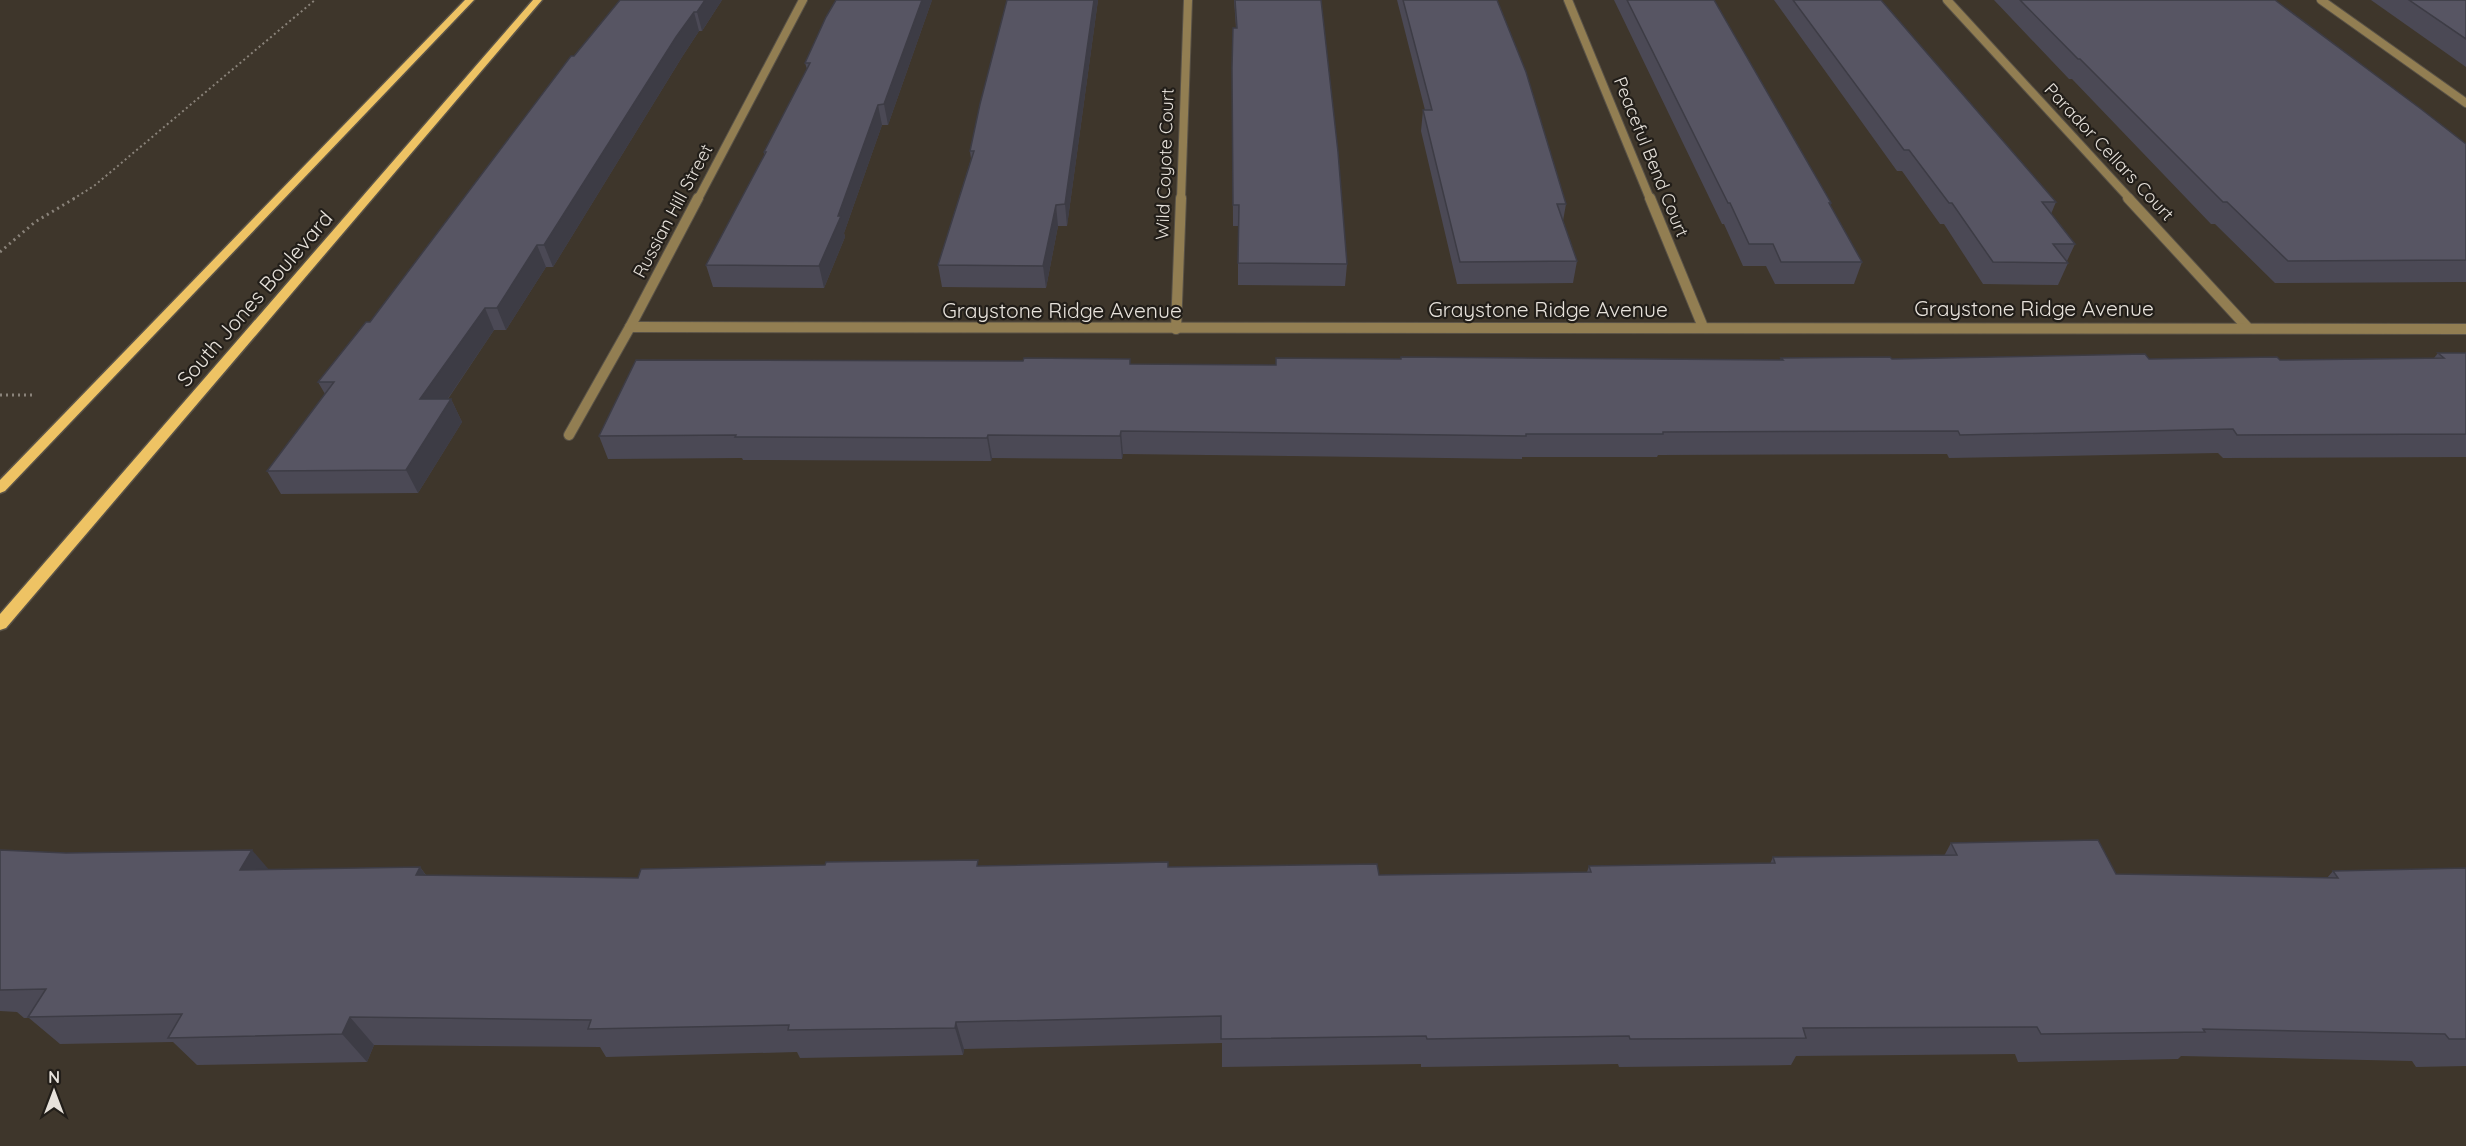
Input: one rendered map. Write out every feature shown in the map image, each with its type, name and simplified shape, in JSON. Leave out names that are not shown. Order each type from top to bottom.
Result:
[{"type":"main road","points":[[0,488],[470,0]]},
{"type":"main road","name":"South Jones Boulevard","points":[[0,624],[538,0]]},
{"type":"street","name":"Russian Hill Street","points":[[569,435],[630,327],[804,0]]},
{"type":"street","name":"Wild Coyote Court","points":[[1176,329],[1188,0]]},
{"type":"street","name":"Peaceful Bend Court","points":[[1568,0],[1704,327]]},
{"type":"street","name":"Parador Cellars Court","points":[[1947,0],[2247,327]]},
{"type":"street","points":[[2321,0],[2466,103]]},
{"type":"street","name":"Graystone Ridge Avenue","points":[[630,327],[2466,329]]},
{"type":"path","points":[[0,252],[35,222],[94,186],[315,0]]},
{"type":"building","points":[[620,0],[705,0],[676,37],[544,245],[537,245],[497,308],[485,308],[420,399],[451,399],[406,470],[267,471],[334,382],[318,382],[366,322],[370,322],[571,56],[574,56]]},
{"type":"building","points":[[836,0],[922,0],[884,104],[878,105],[838,216],[841,216],[819,266],[706,265],[810,63],[805,63]]},
{"type":"building","points":[[1007,0],[1094,0],[1065,204],[1056,205],[1043,266],[938,265],[974,151],[970,151],[980,104]]},
{"type":"building","points":[[1235,0],[1321,0],[1338,152],[1347,264],[1238,263],[1239,205],[1233,205],[1232,68],[1233,28],[1237,28]]},
{"type":"building","points":[[1403,0],[1497,0],[1526,72],[1566,204],[1557,204],[1577,261],[1460,262],[1423,110],[1432,110]]},
{"type":"building","points":[[1627,0],[1714,0],[1831,203],[1829,203],[1862,262],[1781,262],[1773,244],[1749,244]]},
{"type":"building","points":[[1793,0],[1881,0],[2056,202],[2042,202],[2075,244],[2053,244],[2068,263],[1993,262],[1952,203],[1949,203],[1909,150],[1904,150]]},
{"type":"building","points":[[2020,0],[2275,0],[2466,144],[2466,260],[2288,261],[2227,202],[2223,202]]},
{"type":"building","points":[[2409,0],[2466,0],[2466,39]]},
{"type":"building","points":[[2438,353],[2466,353],[2466,434],[2237,435],[2233,429],[1960,435],[1958,431],[1663,432],[1663,434],[1526,434],[1526,436],[1121,431],[1120,436],[988,435],[987,438],[599,436],[636,360],[1023,361],[1024,358],[1130,359],[1130,364],[1276,365],[1276,358],[1401,359],[1401,357],[1783,360],[1781,358],[1890,357],[1892,359],[2145,354],[2149,359],[2444,358]]},
{"type":"building","points":[[2098,840],[2116,874],[2338,878],[2333,871],[2466,868],[2466,1039],[2449,1039],[2445,1034],[2203,1029],[2205,1032],[2041,1034],[2037,1027],[1803,1028],[1806,1038],[1630,1039],[1629,1036],[1427,1039],[1426,1036],[1221,1039],[1221,1016],[956,1022],[955,1028],[788,1030],[789,1025],[588,1029],[591,1020],[350,1017],[342,1034],[168,1038],[182,1014],[28,1017],[46,989],[0,990],[0,850],[66,853],[252,850],[240,870],[420,867],[416,875],[638,878],[641,869],[825,865],[826,862],[978,860],[977,866],[1168,862],[1168,867],[1377,864],[1379,875],[1591,872],[1589,866],[1775,863],[1773,857],[1957,855],[1951,843]]}]
